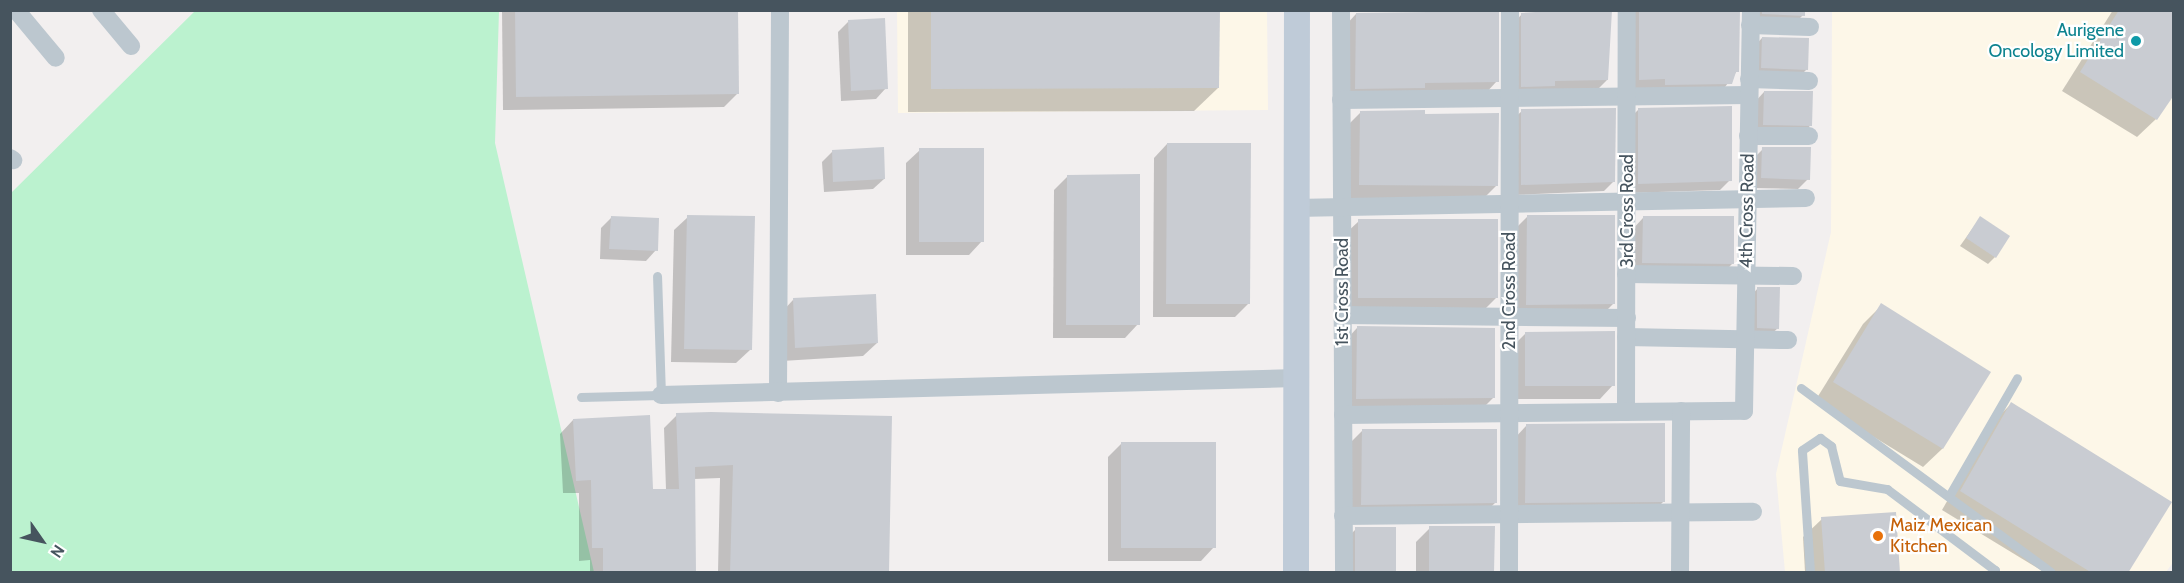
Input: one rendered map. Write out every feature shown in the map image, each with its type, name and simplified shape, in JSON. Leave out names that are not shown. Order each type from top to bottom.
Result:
[{"type":"street","points":[[16,10],[56,58]]},
{"type":"street","points":[[101,10],[131,46]]},
{"type":"street","points":[[778,393],[780,10]]},
{"type":"street","points":[[1296,573],[1297,10]]},
{"type":"street","name":"1st Cross Road","points":[[1341,10],[1344,573]]},
{"type":"street","name":"2nd Cross Road","points":[[1509,573],[1510,10]]},
{"type":"street","name":"3rd Cross Road","points":[[1626,412],[1627,10]]},
{"type":"street","points":[[1750,18],[1810,27]]},
{"type":"street","name":"4th Cross Road","points":[[1681,411],[1744,411],[1750,18]]},
{"type":"street","points":[[1341,100],[1627,97],[1809,81]]},
{"type":"street","points":[[1748,136],[1809,136]]},
{"type":"street","points":[[1295,208],[1806,198]]},
{"type":"street","points":[[1626,274],[1793,276]]},
{"type":"street","points":[[1342,315],[1627,318]]},
{"type":"street","points":[[1626,337],[1788,340]]},
{"type":"street","points":[[661,395],[1296,378]]},
{"type":"street","points":[[1343,415],[1681,411],[1680,573]]},
{"type":"street","points":[[1343,516],[1753,512]]},
{"type":"lane","points":[[580,397],[661,395],[657,276]]},
{"type":"lane","points":[[1949,496],[2017,378]]},
{"type":"lane","points":[[1802,388],[2051,573]]},
{"type":"lane","points":[[1810,573],[1802,450],[1820,438],[1831,446],[1840,481],[1887,489],[1996,572]]},
{"type":"shaded area","points":[[897,11],[1267,11],[1268,110],[898,113]]},
{"type":"shaded area","points":[[1832,11],[2173,11],[2174,561],[2166,572],[1785,572],[1776,474],[1831,232]]},
{"type":"green space","points":[[196,10],[499,11],[495,143],[594,572],[11,572],[11,193]]},
{"type":"building","points":[[515,10],[738,10],[739,94],[516,97]]},
{"type":"building","points":[[931,10],[1220,10],[1219,88],[931,89]]},
{"type":"building","points":[[1612,10],[1608,80],[1555,81],[1555,86],[1521,87],[1521,13]]},
{"type":"building","points":[[1639,10],[1740,10],[1739,72],[1736,72],[1732,84],[1665,85],[1665,79],[1639,80]]},
{"type":"building","points":[[1762,10],[1805,10],[1805,16],[1762,14]]},
{"type":"building","name":"Aurigene Oncology Limited","points":[[2119,10],[2174,10],[2174,95],[2157,120],[2080,72]]},
{"type":"building","points":[[1499,11],[1499,82],[1425,83],[1425,88],[1355,89],[1356,13]]},
{"type":"building","points":[[885,18],[888,89],[851,91],[848,20]]},
{"type":"building","points":[[1762,37],[1809,38],[1808,70],[1761,68]]},
{"type":"building","points":[[1764,91],[1813,91],[1812,126],[1763,125]]},
{"type":"building","points":[[1732,106],[1732,181],[1638,184],[1638,108]]},
{"type":"building","points":[[1616,108],[1615,182],[1521,185],[1521,109]]},
{"type":"building","points":[[1425,110],[1425,114],[1499,113],[1498,186],[1359,185],[1360,111]]},
{"type":"building","points":[[1167,143],[1251,143],[1250,304],[1166,304]]},
{"type":"building","points":[[884,147],[885,179],[833,182],[832,150]]},
{"type":"building","points":[[1762,147],[1811,147],[1810,180],[1761,178]]},
{"type":"building","points":[[919,148],[984,148],[984,242],[919,242]]},
{"type":"building","points":[[1140,174],[1140,325],[1066,325],[1067,175]]},
{"type":"building","points":[[687,215],[755,216],[752,350],[684,349]]},
{"type":"building","points":[[1527,215],[1615,215],[1615,304],[1526,305]]},
{"type":"building","points":[[611,216],[659,218],[658,251],[609,249]]},
{"type":"building","points":[[1643,216],[1734,216],[1734,264],[1642,263]]},
{"type":"building","points":[[1980,216],[2010,236],[1996,258],[1966,238]]},
{"type":"building","points":[[1358,219],[1498,219],[1498,298],[1358,298]]},
{"type":"building","points":[[1757,287],[1780,287],[1779,329],[1757,328]]},
{"type":"building","points":[[876,294],[878,343],[795,348],[793,298]]},
{"type":"building","points":[[1881,303],[1991,372],[1943,449],[1833,382]]},
{"type":"building","points":[[1357,326],[1495,328],[1495,398],[1356,399]]},
{"type":"building","points":[[1615,331],[1615,386],[1525,386],[1525,332]]},
{"type":"building","points":[[2011,402],[2172,502],[2128,573],[2092,573],[1960,491]]},
{"type":"building","points":[[676,413],[892,416],[889,573],[730,573],[733,465],[695,467],[696,573],[603,573],[603,548],[592,548],[591,480],[576,481],[573,419],[650,415],[653,489],[679,489]]},
{"type":"building","points":[[1665,423],[1665,502],[1525,503],[1526,424]]},
{"type":"building","points":[[1362,429],[1497,429],[1497,503],[1361,505]]},
{"type":"building","points":[[1121,442],[1216,442],[1216,548],[1121,548]]},
{"type":"building","points":[[1896,512],[1900,573],[1825,573],[1821,517]]},
{"type":"building","points":[[1429,526],[1495,526],[1494,573],[1429,573]]},
{"type":"building","points":[[1355,527],[1396,527],[1396,573],[1355,573]]},
{"type":"place","name":"Aurigene Oncology Limited","points":[[2136,41]]},
{"type":"place","name":"Maiz Mexican Kitchen","points":[[1878,536]]}]
